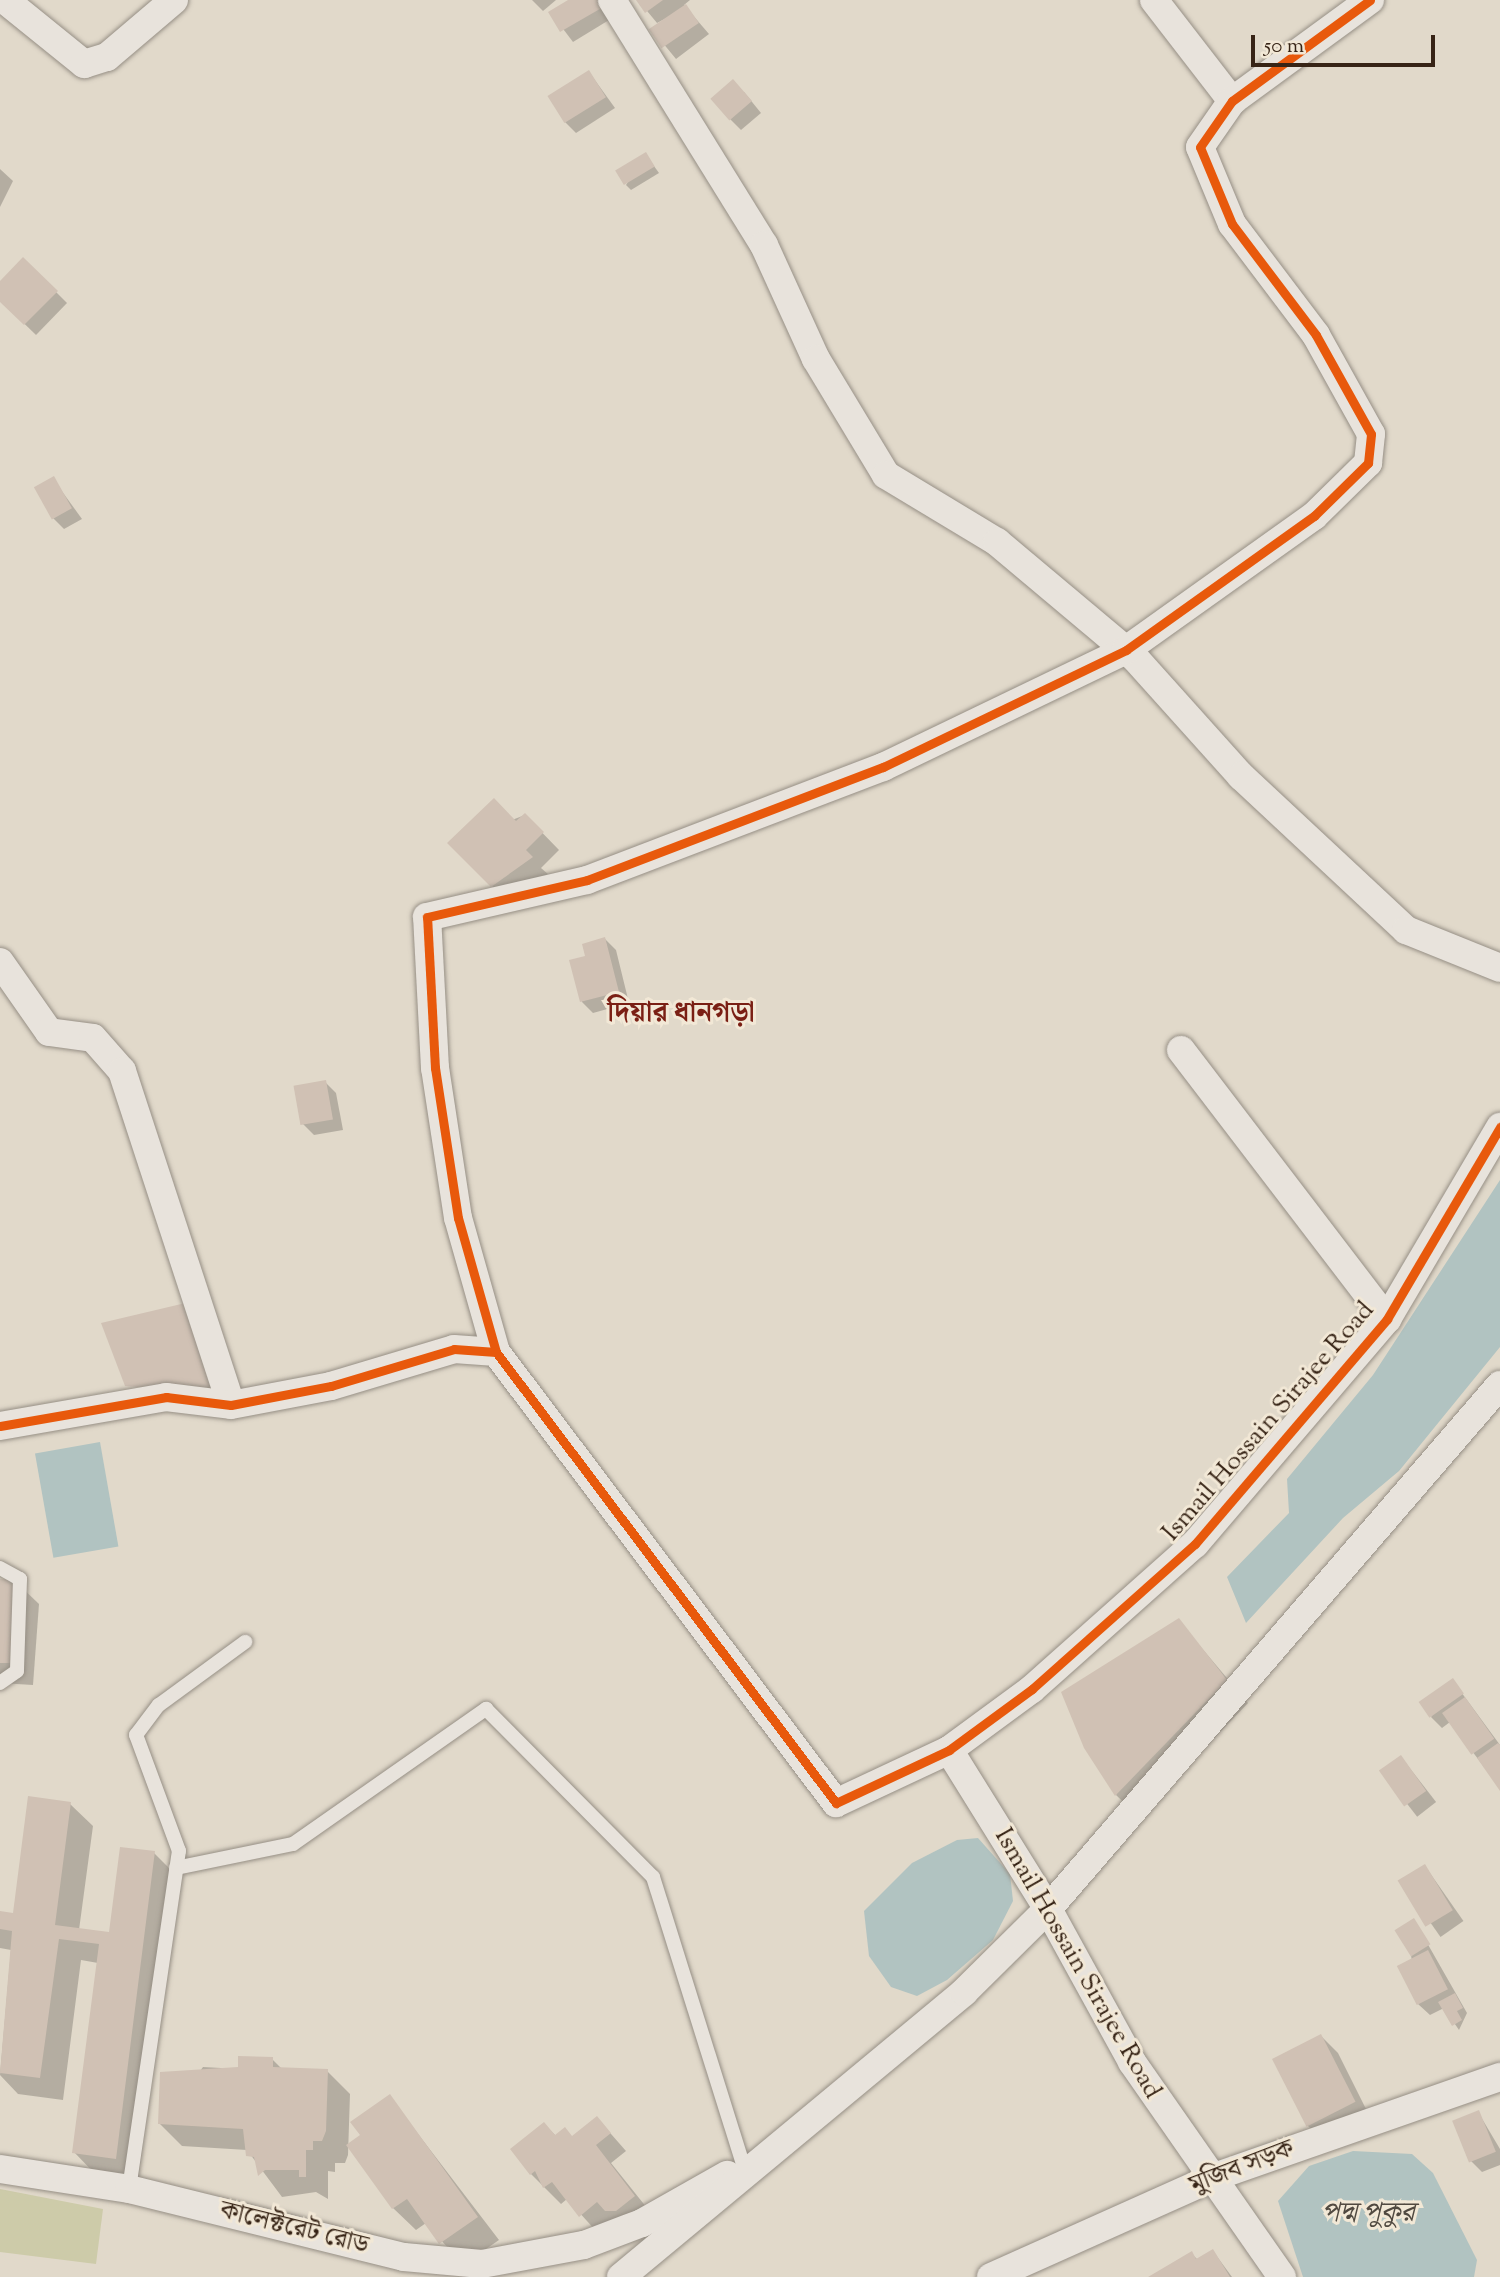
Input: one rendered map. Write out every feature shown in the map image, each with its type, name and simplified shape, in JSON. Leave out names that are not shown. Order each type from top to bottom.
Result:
[{"type":"street","points":[[5,0],[84,64],[107,57],[174,0]]},
{"type":"street","points":[[611,0],[764,245],[816,359],[886,475],[997,542],[1126,650],[1241,776],[1406,930],[1500,968]]},
{"type":"street","points":[[1154,0],[1231,101]]},
{"type":"street","points":[[949,1749],[836,1803],[496,1352],[458,1218],[435,1068],[427,917],[587,880],[883,767],[1126,650],[1314,516],[1368,463],[1371,433],[1316,335],[1232,224],[1203,164],[1200,147],[1231,101],[1370,0]]},
{"type":"street","points":[[0,962],[49,1032],[93,1038],[122,1070],[231,1405]]},
{"type":"street","points":[[1181,1050],[1387,1319]]},
{"type":"street","name":"Ismail Hossain Sirajee Road","points":[[1282,2277],[1217,2176],[1191,2153],[1132,2062],[1048,1909],[949,1749],[1032,1689],[1195,1544],[1387,1319],[1500,1127]]},
{"type":"street","points":[[0,1426],[166,1397],[231,1405],[331,1386],[454,1349],[496,1352]]},
{"type":"street","points":[[621,2277],[778,2152],[964,1992],[1048,1909],[1500,1385]]},
{"type":"street","name":"মুজিব সড়ক","points":[[991,2277],[1217,2176],[1500,2077]]},
{"type":"street","name":"কালেক্টরেট রোড","points":[[0,2169],[129,2189],[404,2257],[482,2264],[584,2245],[642,2223],[744,2167],[778,2152]]},
{"type":"lane","points":[[0,1568],[20,1579],[17,1671],[0,1683]]},
{"type":"lane","points":[[129,2189],[179,1851],[136,1735],[159,1705],[245,1642]]},
{"type":"lane","points":[[176,1868],[293,1844],[486,1709],[653,1877],[744,2167]]},
{"type":"shaded area","points":[[0,2189],[103,2209],[96,2264],[0,2252]]},
{"type":"water","points":[[1500,1180],[1500,1347],[1399,1471],[1343,1518],[1246,1623],[1227,1577],[1289,1513],[1287,1479],[1373,1375]]},
{"type":"water","points":[[100,1442],[118,1546],[53,1558],[35,1453]]},
{"type":"water","points":[[978,1838],[1010,1874],[1013,1901],[993,1940],[947,1980],[917,1996],[891,1987],[869,1956],[864,1911],[912,1863],[957,1840]]},
{"type":"water","name":"পদ্ম পুকুর","points":[[1353,2151],[1412,2154],[1433,2173],[1477,2260],[1474,2277],[1303,2277],[1278,2201],[1309,2166]]},
{"type":"building","points":[[568,0],[601,0],[605,6],[560,32],[548,12]]},
{"type":"building","points":[[636,0],[663,0],[645,13]]},
{"type":"building","points":[[686,4],[699,23],[662,48],[649,29]]},
{"type":"building","points":[[589,70],[606,97],[564,123],[547,96]]},
{"type":"building","points":[[733,79],[752,101],[729,121],[710,99]]},
{"type":"building","points":[[646,152],[655,167],[624,185],[615,171]]},
{"type":"building","points":[[23,257],[58,291],[24,325],[0,302],[0,281]]},
{"type":"building","points":[[54,476],[72,508],[52,520],[34,487]]},
{"type":"building","points":[[494,798],[516,821],[525,813],[544,832],[526,850],[533,857],[491,887],[447,843]]},
{"type":"building","points":[[605,937],[619,992],[580,1002],[569,960],[585,956],[582,944]]},
{"type":"building","points":[[326,1080],[333,1119],[300,1125],[294,1086]]},
{"type":"building","points":[[194,1301],[214,1393],[125,1386],[101,1323]]},
{"type":"building","points":[[0,1579],[17,1580],[11,1663],[0,1663]]},
{"type":"building","points":[[1179,1618],[1227,1680],[1115,1796],[1084,1748],[1061,1692]]},
{"type":"building","points":[[1453,1678],[1464,1694],[1429,1718],[1419,1702]]},
{"type":"building","points":[[1465,1697],[1494,1739],[1471,1755],[1442,1713]]},
{"type":"building","points":[[1498,1743],[1500,1745],[1500,1791],[1477,1758]]},
{"type":"building","points":[[1401,1755],[1426,1791],[1404,1807],[1379,1770]]},
{"type":"building","points":[[28,1796],[71,1802],[55,1925],[109,1932],[120,1847],[155,1851],[116,2159],[72,2153],[99,1944],[59,1939],[40,2078],[0,2073],[12,1931],[0,1929],[0,1911],[13,1913]]},
{"type":"building","points":[[1425,1864],[1453,1910],[1425,1927],[1398,1880]]},
{"type":"building","points":[[1414,1918],[1430,1944],[1411,1956],[1394,1930]]},
{"type":"building","points":[[1428,1950],[1448,1989],[1417,2005],[1397,1966]]},
{"type":"building","points":[[1455,1993],[1463,2008],[1457,2011],[1462,2020],[1452,2026],[1438,2002]]},
{"type":"building","points":[[1321,2034],[1356,2102],[1306,2127],[1272,2059]]},
{"type":"building","points":[[238,2056],[273,2057],[273,2067],[328,2069],[326,2131],[322,2141],[313,2141],[313,2150],[306,2150],[306,2177],[299,2177],[299,2170],[265,2170],[258,2176],[254,2157],[246,2156],[243,2129],[158,2124],[160,2072],[238,2067]]},
{"type":"building","points":[[390,2094],[478,2217],[439,2244],[407,2199],[392,2209],[346,2145],[360,2135],[350,2122]]},
{"type":"building","points":[[1479,2110],[1496,2152],[1469,2163],[1452,2121]]},
{"type":"building","points":[[597,2116],[611,2133],[596,2145],[635,2196],[616,2211],[605,2211],[597,2202],[579,2217],[552,2182],[543,2188],[535,2171],[530,2175],[510,2149],[544,2122],[555,2135],[565,2127],[572,2136]]},
{"type":"building","points":[[1213,2249],[1230,2277],[1148,2277],[1192,2251],[1196,2259]]},
{"type":"cycle path","points":[[496,1352],[458,1218],[435,1068],[427,917],[587,880],[883,767],[1126,650],[1314,516],[1368,463],[1371,434],[1316,335],[1232,224],[1200,147],[1232,101],[1370,0]]},
{"type":"cycle path","points":[[0,1426],[166,1397],[231,1405],[331,1386],[454,1349],[496,1352],[836,1803],[949,1750],[1032,1689],[1195,1544],[1387,1319],[1500,1127]]},
{"type":"district","name":"দিয়ার ধানগড়া","points":[[681,1014]]}]
